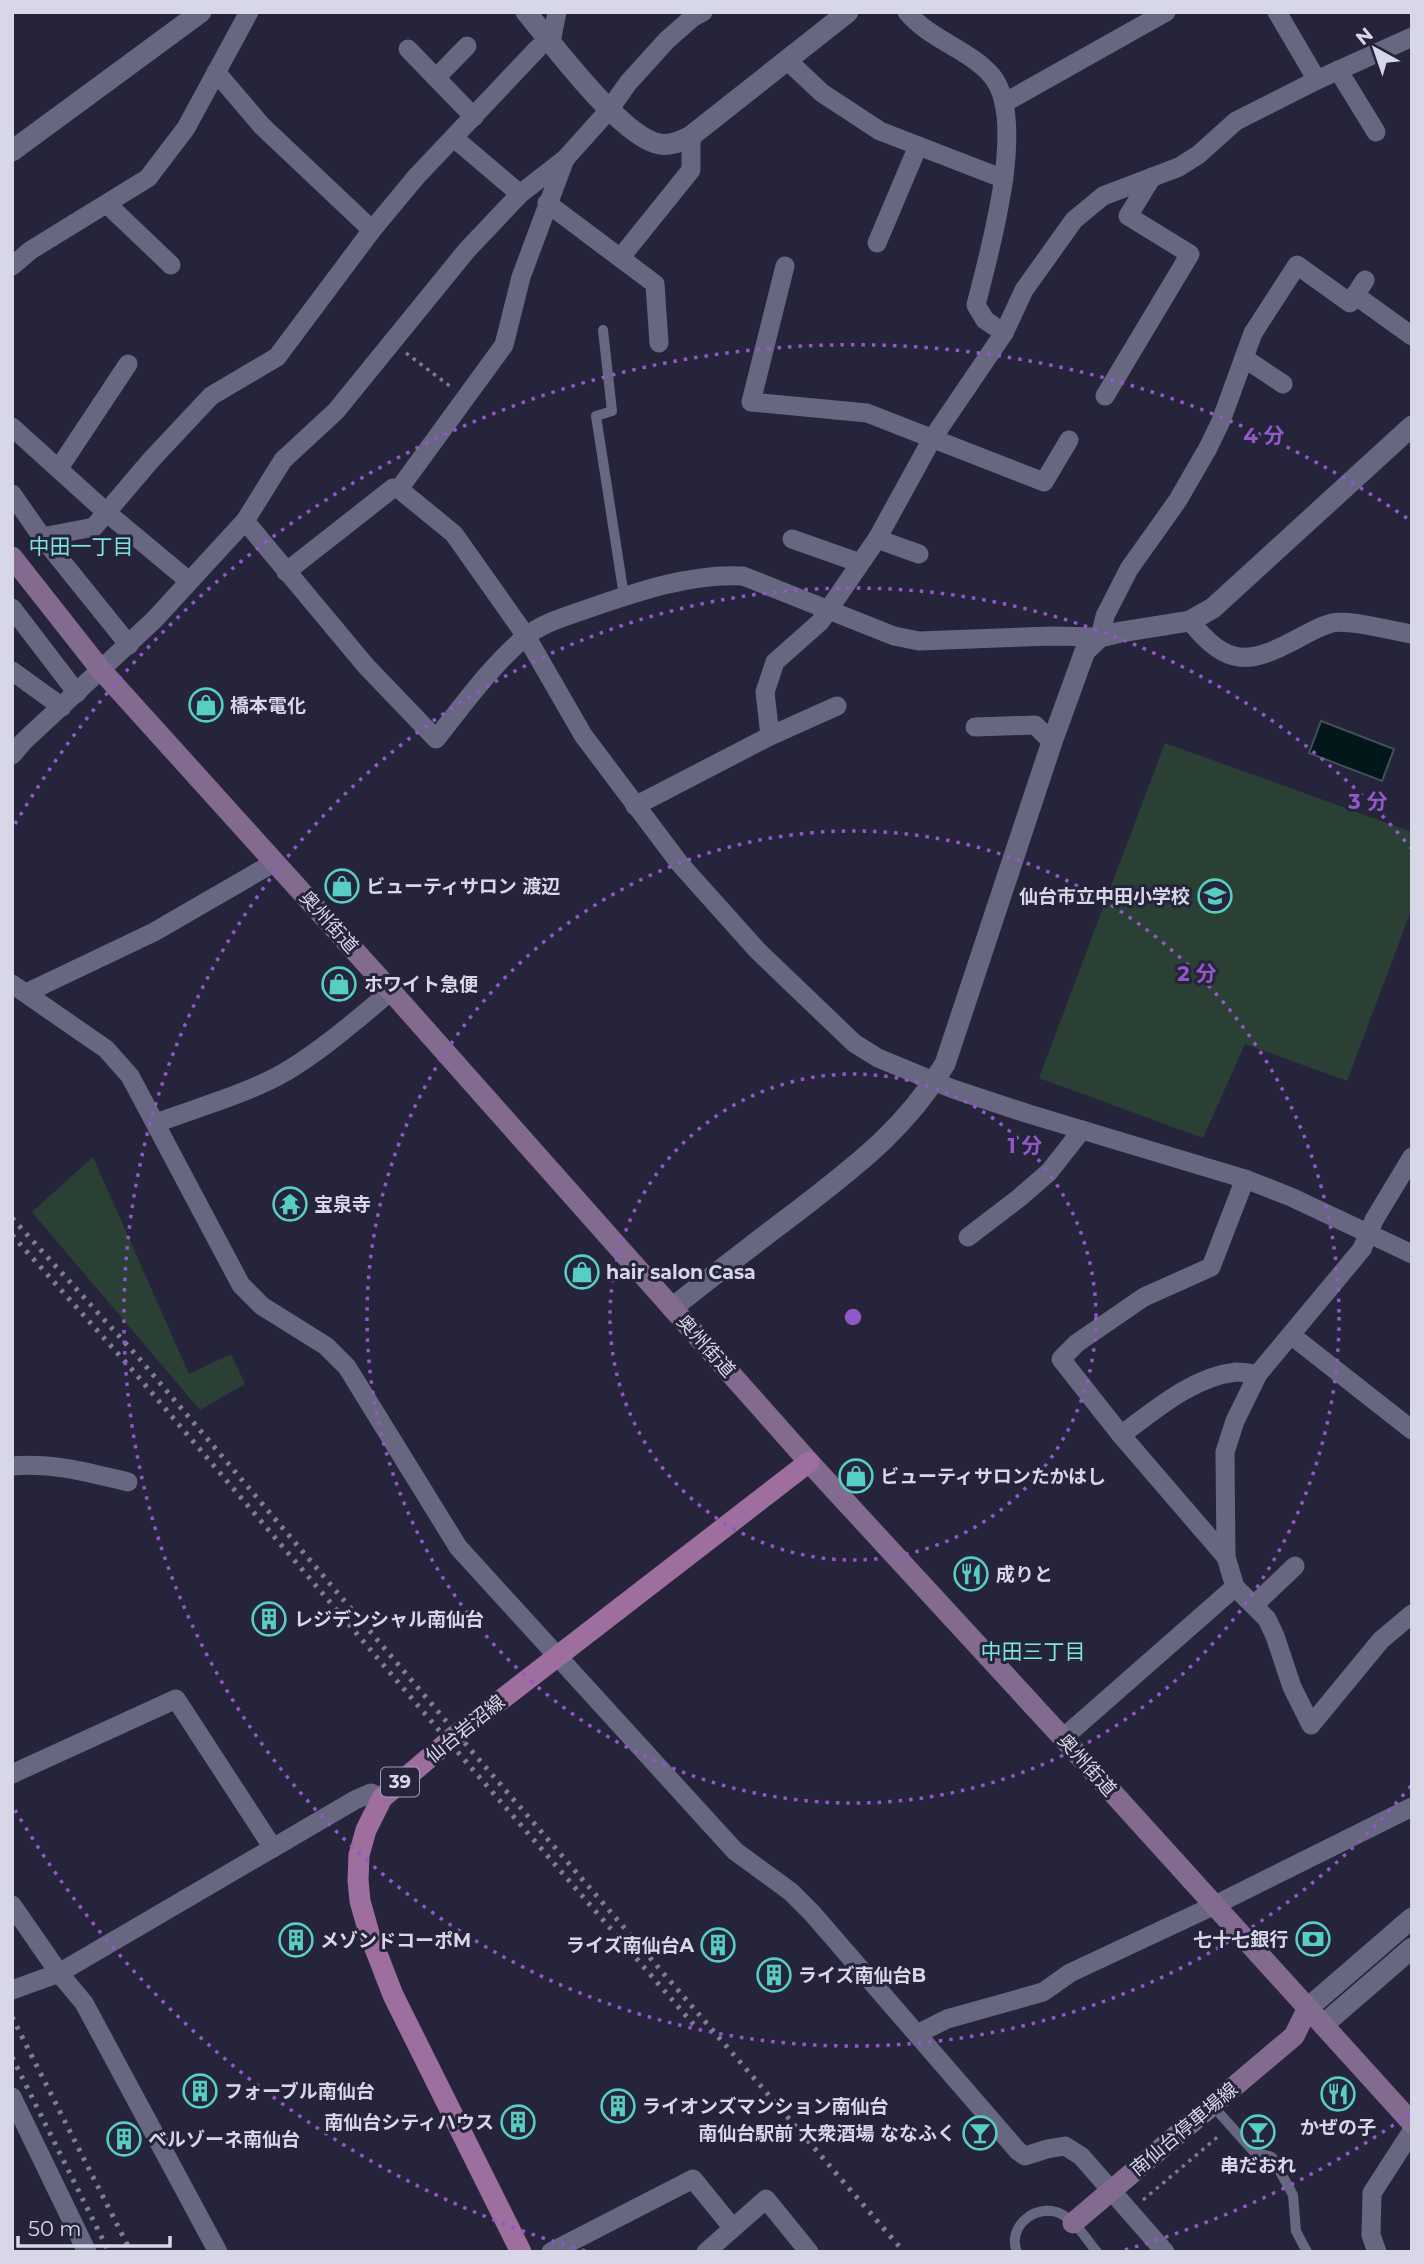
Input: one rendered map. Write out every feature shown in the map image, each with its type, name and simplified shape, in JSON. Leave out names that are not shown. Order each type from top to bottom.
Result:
[{"type":"main road","name":"奥州街道","points":[[12,557],[101,670],[391,991],[809,1462],[1412,2123]]},
{"type":"main road","name":"仙台岩沼線","points":[[521,2252],[393,1995],[369,1933],[360,1901],[358,1880],[359,1855],[366,1830],[382,1798],[457,1734],[809,1462]]},
{"type":"main road","name":"南仙台停車場線","points":[[1294,2036],[1308,2008]]},
{"type":"main road","name":"南仙台停車場線","points":[[1073,2223],[1294,2036],[1323,2025]]},
{"type":"street","points":[[12,151],[201,12]]},
{"type":"street","points":[[12,266],[31,250],[148,177],[186,128],[249,12]]},
{"type":"street","points":[[526,12],[544,45],[609,110],[632,131],[648,141],[661,144],[679,142],[691,136],[848,12]]},
{"type":"street","points":[[42,537],[94,527],[211,396],[277,357],[372,230],[416,177],[544,45],[557,12]]},
{"type":"street","points":[[667,40],[682,12]]},
{"type":"street","points":[[12,755],[154,620],[245,521],[283,460],[336,411],[467,250],[520,194],[565,159],[667,40],[703,12]]},
{"type":"street","points":[[907,12],[917,24],[981,65],[994,79],[1004,103],[1004,179],[976,305],[985,320],[1004,333]]},
{"type":"street","points":[[1004,103],[1166,12]]},
{"type":"street","points":[[1277,12],[1317,80]]},
{"type":"street","points":[[770,736],[765,692],[775,662],[820,622],[829,610],[877,539],[932,439],[1004,333],[1024,290],[1074,220],[1103,196],[1179,167],[1198,155],[1236,121],[1317,80],[1412,37]]},
{"type":"street","points":[[436,78],[467,46]]},
{"type":"street","points":[[408,49],[474,117]]},
{"type":"street","points":[[787,60],[822,93],[880,131],[1004,179]]},
{"type":"street","points":[[1338,70],[1376,132]]},
{"type":"street","points":[[216,72],[261,126],[372,230]]},
{"type":"street","points":[[621,257],[691,170],[691,136]]},
{"type":"street","points":[[454,138],[520,194]]},
{"type":"street","points":[[877,243],[918,146]]},
{"type":"street","points":[[399,489],[504,345],[521,277],[565,159]]},
{"type":"street","points":[[1105,397],[1191,254],[1128,216],[1152,177]]},
{"type":"street","points":[[547,202],[655,284],[659,343]]},
{"type":"street","points":[[107,204],[171,265]]},
{"type":"street","points":[[672,1308],[859,1163],[896,1129],[934,1082],[944,1064],[1085,651],[1100,638],[1105,616],[1129,569],[1178,500],[1208,448],[1221,421],[1253,333],[1297,265],[1350,303],[1360,287],[1412,335]]},
{"type":"street","points":[[785,266],[751,402],[867,413],[1044,482],[1069,440]]},
{"type":"street","points":[[1244,358],[1283,384]]},
{"type":"street","points":[[59,468],[128,364]]},
{"type":"street","points":[[12,426],[106,512],[189,581]]},
{"type":"street","points":[[245,521],[366,666],[436,739],[489,672],[526,636],[561,618],[624,596],[712,577],[743,576],[894,636],[919,641],[1051,636],[1100,638],[1190,621],[1213,608],[1412,426]]},
{"type":"street","points":[[286,572],[393,488],[399,489],[454,534],[526,636],[583,735],[680,864],[757,950],[854,1043],[878,1058],[934,1082],[1245,1179],[1412,1254]]},
{"type":"street","points":[[12,494],[42,537],[129,645]]},
{"type":"street","points":[[792,538],[860,563]]},
{"type":"street","points":[[877,539],[919,554]]},
{"type":"street","points":[[12,608],[77,693]]},
{"type":"street","points":[[1190,621],[1220,652],[1245,658],[1269,654],[1330,624],[1344,622],[1412,635]]},
{"type":"street","points":[[12,671],[62,706]]},
{"type":"street","points":[[635,806],[770,736],[837,706]]},
{"type":"street","points":[[975,727],[1035,725],[1052,742]]},
{"type":"street","points":[[19,989],[155,932],[275,862]]},
{"type":"street","points":[[19,989],[106,1049],[130,1076],[241,1285],[262,1306],[326,1346],[347,1367],[458,1547],[735,1851],[792,1892],[812,1913],[1018,2151],[1025,2156],[1065,2146],[1082,2156],[1165,2252]]},
{"type":"street","points":[[156,1123],[260,1085],[280,1075],[330,1040],[391,991]]},
{"type":"street","points":[[968,1237],[1049,1172],[1082,1130]]},
{"type":"street","points":[[1412,1157],[1367,1233],[1362,1249],[1258,1374],[1235,1421],[1225,1452],[1226,1557],[1235,1587],[1267,1619],[1292,1687],[1311,1726],[1381,1640],[1402,1620],[1412,1615]]},
{"type":"street","points":[[1226,1557],[1121,1435],[1061,1359],[1077,1343],[1144,1297],[1211,1267],[1245,1179]]},
{"type":"street","points":[[1290,1335],[1412,1430]]},
{"type":"street","points":[[1121,1435],[1175,1396],[1212,1377],[1238,1372],[1258,1374]]},
{"type":"street","points":[[12,1466],[30,1464],[67,1469],[128,1482]]},
{"type":"street","points":[[1254,1605],[1295,1566]]},
{"type":"street","points":[[1063,1738],[1235,1587]]},
{"type":"street","points":[[12,1774],[176,1699],[273,1848]]},
{"type":"street","points":[[12,1990],[59,1973],[355,1800],[371,1793],[382,1798]]},
{"type":"street","points":[[917,2034],[947,2020],[1044,1992],[1070,1973],[1213,1906],[1412,1807]]},
{"type":"street","points":[[12,1905],[59,1973],[84,2003],[218,2252]]},
{"type":"street","points":[[1308,2008],[1412,1917]]},
{"type":"street","points":[[1323,2025],[1412,1948]]},
{"type":"street","points":[[12,2098],[87,2252]]},
{"type":"street","points":[[1377,2252],[1371,2235],[1372,2193],[1412,2131]]},
{"type":"street","points":[[551,2252],[693,2179],[732,2227]]},
{"type":"street","points":[[706,2252],[766,2199],[809,2252]]},
{"type":"lane","points":[[603,330],[612,411],[596,416],[624,596]]},
{"type":"lane","points":[[1212,2105],[1254,2152],[1272,2157],[1293,2195],[1296,2231],[1307,2252]]},
{"type":"lane","points":[[1017,2252],[1014,2237],[1019,2225],[1041,2210],[1051,2210],[1063,2215],[1097,2252]]},
{"type":"path","points":[[391,341],[465,398]]},
{"type":"path","points":[[1135,2207],[1225,2130]]},
{"type":"green space","points":[[1165,743],[1412,832],[1412,908],[1347,1081],[1245,1044],[1203,1138],[1039,1078]]},
{"type":"green space","points":[[93,1157],[189,1374],[231,1354],[245,1384],[200,1410],[32,1212]]},
{"type":"shaded area","points":[[1321,721],[1394,749],[1382,781],[1309,753]]},
{"type":"railway","points":[[12,1218],[138,1357],[457,1734],[904,2252]]},
{"type":"railway","points":[[12,1235],[129,1366],[694,2025]]},
{"type":"railway","points":[[12,2017],[131,2252]]},
{"type":"railway","points":[[12,2057],[109,2252]]},
{"type":"place","name":"橋本電化","points":[[206,705]]},
{"type":"place","name":"ビューティサロン 渡辺","points":[[342,886]]},
{"type":"place","name":"仙台市立中田小学校","points":[[1215,896]]},
{"type":"place","name":"ホワイト急便","points":[[339,984]]},
{"type":"place","name":"宝泉寺","points":[[290,1204]]},
{"type":"place","name":"hair salon Casa","points":[[582,1272]]},
{"type":"place","name":"ビューティサロンたかはし","points":[[856,1476]]},
{"type":"place","name":"成りと","points":[[971,1574]]},
{"type":"place","name":"レジデンシャル南仙台","points":[[269,1619]]},
{"type":"place","name":"七十七銀行","points":[[1313,1939]]},
{"type":"place","name":"メゾンドコーポM","points":[[296,1940]]},
{"type":"place","name":"ライズ南仙台A","points":[[718,1945]]},
{"type":"place","name":"ライズ南仙台B","points":[[774,1975]]},
{"type":"place","name":"フォーブル南仙台","points":[[200,2091]]},
{"type":"place","name":"かぜの子","points":[[1338,2094]]},
{"type":"place","name":"ライオンズマンション南仙台","points":[[618,2106]]},
{"type":"place","name":"南仙台シティハウス","points":[[518,2122]]},
{"type":"place","name":"串だおれ","points":[[1258,2132]]},
{"type":"place","name":"南仙台駅前 大衆酒場 ななふく","points":[[980,2133]]},
{"type":"place","name":"ベルゾーネ南仙台","points":[[124,2139]]},
{"type":"district","name":"中田一丁目","points":[[81,546]]},
{"type":"district","name":"中田三丁目","points":[[1033,1651]]}]
